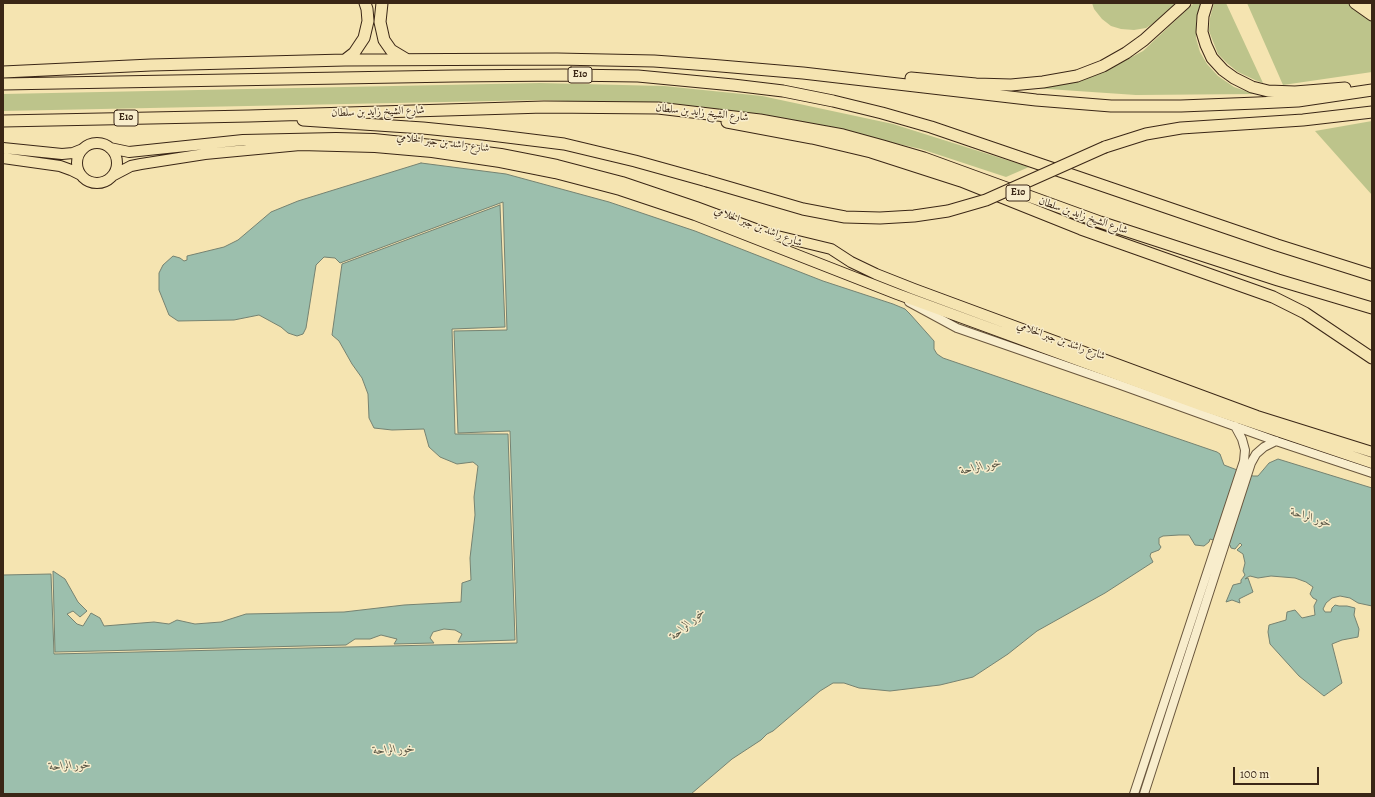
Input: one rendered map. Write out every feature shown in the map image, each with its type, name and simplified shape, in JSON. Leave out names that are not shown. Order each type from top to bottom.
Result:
[{"type":"highway","points":[[345,60],[358,48],[364,38],[368,21],[365,3]]},
{"type":"highway","points":[[382,3],[380,22],[384,40],[391,50],[406,60]]},
{"type":"highway","points":[[803,73],[847,72],[976,84],[1011,85],[1043,82],[1077,76],[1103,66],[1126,53],[1144,40],[1186,3]]},
{"type":"highway","points":[[1207,3],[1203,16],[1202,32],[1212,58],[1228,74],[1252,87],[1297,96]]},
{"type":"highway","points":[[1355,3],[1372,15]]},
{"type":"highway","points":[[3,72],[151,65],[345,60],[609,59],[684,63],[803,73],[1036,100],[1111,106],[1181,106],[1257,103],[1297,96],[1372,90]]},
{"type":"highway","name":"E10","points":[[3,84],[564,75],[638,76],[733,85],[783,92],[847,104],[931,127],[1270,243],[1372,275]]},
{"type":"highway","name":"شارع الشيخ زايد بن سلطان","points":[[3,121],[249,116],[544,106],[658,108],[708,113],[801,126],[884,146],[924,158],[1100,222],[1271,278],[1372,308]]},
{"type":"highway","points":[[658,108],[842,144],[929,170],[1081,229],[1273,297],[1305,313],[1372,358]]},
{"type":"highway","points":[[249,116],[423,128],[564,144],[635,161],[803,209],[845,217],[880,218],[914,216],[948,211],[986,200],[1105,147],[1146,134],[1181,128],[1303,120],[1372,112]]},
{"type":"main road","name":"شارع راشد بن جبر الحلامي","points":[[110,148],[129,152],[138,152],[243,140],[336,138],[389,141],[501,154],[557,165],[622,182],[769,234],[831,249],[864,268],[914,289],[1257,416],[1372,452]]},
{"type":"main road","points":[[3,148],[62,154],[83,149],[94,144],[105,145],[114,153],[117,165],[116,171],[107,180],[100,183],[93,183],[72,170],[60,166],[3,158]]},
{"type":"main road","name":"شارع راشد بن جبر الحلامي","points":[[112,176],[131,166],[140,164],[205,154],[300,145],[432,152],[528,168],[620,190],[695,215],[897,294],[1203,406],[1372,463]]},
{"type":"main road","points":[[81,175],[78,170],[78,159],[83,149]]},
{"type":"main road","points":[[827,267],[826,260],[831,256],[857,269],[864,268]]},
{"type":"main road","points":[[946,322],[951,319],[982,325]]},
{"type":"street","points":[[897,294],[922,310],[957,328],[1276,441],[1372,473]]},
{"type":"street","points":[[1134,794],[1192,631],[1247,462],[1242,439],[1234,426]]},
{"type":"street","points":[[1247,462],[1264,447],[1276,441]]},
{"type":"street","points":[[1144,794],[1192,631]]},
{"type":"green space","points":[[1092,3],[1176,3],[1157,21],[1146,28],[1134,30],[1121,29],[1111,26],[1102,19],[1094,9]]},
{"type":"green space","points":[[1194,3],[1201,3],[1196,21],[1196,38],[1200,52],[1207,64],[1218,76],[1234,87],[1254,94],[1136,95],[1033,88],[1067,82],[1111,68],[1143,51]]},
{"type":"green space","points":[[1214,3],[1226,3],[1263,83],[1238,72],[1218,54],[1209,31],[1210,18]]},
{"type":"green space","points":[[1247,3],[1347,3],[1372,21],[1372,72],[1283,85]]},
{"type":"green space","points":[[540,83],[664,86],[762,96],[893,124],[1029,167],[1006,177],[921,149],[762,114],[668,105],[542,100],[3,111],[3,94]]},
{"type":"green space","points":[[1372,121],[1372,195],[1315,131]]},
{"type":"water","name":"خور الراحة","points":[[421,163],[506,174],[609,202],[695,231],[823,281],[893,304],[905,309],[910,314],[934,341],[934,349],[937,354],[943,358],[1217,452],[1220,454],[1224,465],[1253,476],[1258,476],[1269,463],[1278,459],[1372,488],[1372,606],[1358,603],[1350,598],[1340,596],[1332,598],[1326,603],[1323,609],[1325,612],[1331,612],[1335,605],[1355,608],[1354,615],[1359,629],[1358,637],[1342,640],[1332,644],[1342,683],[1324,696],[1299,676],[1270,644],[1268,632],[1269,625],[1286,620],[1287,612],[1295,610],[1302,618],[1315,615],[1314,606],[1317,600],[1310,594],[1313,587],[1306,582],[1295,578],[1271,576],[1258,578],[1250,576],[1245,579],[1248,578],[1253,592],[1239,599],[1240,603],[1232,600],[1226,602],[1233,585],[1241,583],[1241,580],[1245,575],[1243,571],[1245,563],[1243,554],[1237,550],[1242,545],[1240,543],[1235,549],[1231,548],[1230,545],[1210,539],[1204,546],[1195,545],[1189,535],[1163,536],[1159,538],[1159,544],[1161,547],[1159,550],[1151,553],[1150,556],[1153,562],[1105,593],[1037,631],[1008,654],[973,677],[940,685],[890,691],[859,688],[844,683],[833,683],[820,691],[773,731],[732,759],[691,794],[3,794],[3,575],[51,574],[54,654],[517,643],[510,431],[458,433],[454,331],[507,330],[503,202],[340,263],[335,258],[324,257],[316,265],[306,328],[303,334],[297,336],[288,333],[281,327],[259,315],[234,320],[178,321],[169,315],[159,290],[159,273],[163,265],[173,256],[184,261],[187,260],[187,256],[224,247],[238,240],[271,212],[298,201]]},
{"type":"water","points":[[500,205],[505,327],[452,329],[455,434],[508,434],[515,640],[458,642],[462,634],[455,630],[444,629],[433,632],[430,638],[434,643],[394,644],[397,639],[381,635],[370,639],[355,639],[346,645],[55,652],[53,571],[65,579],[78,602],[87,611],[80,617],[73,611],[67,614],[77,624],[83,626],[91,613],[100,618],[104,626],[154,622],[169,624],[177,620],[195,624],[221,622],[246,614],[344,612],[404,605],[461,602],[462,583],[471,580],[470,558],[475,515],[474,497],[478,466],[473,462],[457,464],[440,457],[429,447],[424,429],[392,430],[374,428],[369,418],[368,394],[362,378],[339,341],[332,335],[342,264]]}]
